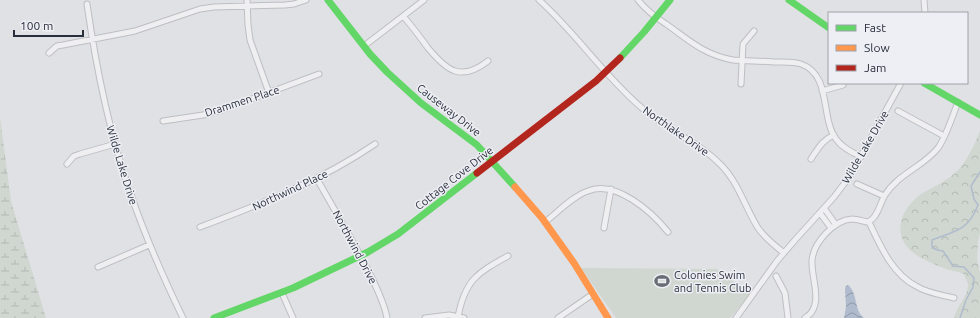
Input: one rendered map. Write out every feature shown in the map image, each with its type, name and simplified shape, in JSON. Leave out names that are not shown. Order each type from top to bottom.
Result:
[{"type":"street","points":[[247,0],[250,40],[269,93]]},
{"type":"street","points":[[49,53],[58,46],[147,28],[200,9],[285,5],[306,0]]},
{"type":"street","name":"Causeway Drive","points":[[328,0],[364,46],[387,72],[408,92],[467,136],[545,222],[562,244],[608,318]]},
{"type":"street","points":[[364,46],[424,0]]},
{"type":"street","name":"Northlake Drive","points":[[539,0],[558,18],[619,87],[642,109],[706,152],[722,166],[733,180],[758,227],[767,239],[784,253]]},
{"type":"street","points":[[638,0],[651,15],[700,49],[724,58],[794,62],[809,68],[820,82],[834,135],[846,148],[861,156]]},
{"type":"street","name":"Cottage Cove Drive","points":[[214,318],[282,293],[360,255],[398,234],[606,73],[633,47],[670,0]]},
{"type":"street","points":[[789,0],[828,27]]},
{"type":"street","points":[[924,0],[925,12]]},
{"type":"street","name":"Wilde Lake Drive","points":[[87,4],[103,94],[115,144],[149,245],[183,318]]},
{"type":"street","points":[[404,16],[439,62],[449,69],[455,71],[468,71],[480,66],[488,60]]},
{"type":"street","points":[[742,84],[743,44],[754,31]]},
{"type":"street","name":"Drammen Place","points":[[163,121],[197,116],[222,110],[319,74]]},
{"type":"street","name":"Wilde Lake Drive","points":[[739,317],[784,253],[841,189],[850,176],[900,84]]},
{"type":"street","points":[[926,84],[980,115]]},
{"type":"street","points":[[822,92],[843,85]]},
{"type":"street","points":[[869,222],[876,213],[884,196],[899,178],[927,159],[942,141],[958,102]]},
{"type":"street","points":[[898,111],[944,136]]},
{"type":"street","points":[[811,159],[821,143],[834,135]]},
{"type":"street","points":[[67,164],[74,156],[115,144]]},
{"type":"street","name":"Northwind Place","points":[[200,227],[265,202],[317,179],[375,144]]},
{"type":"street","name":"Northwind Drive","points":[[317,179],[348,230],[378,292],[387,318]]},
{"type":"street","points":[[857,184],[884,196]]},
{"type":"street","points":[[545,222],[583,193],[597,188],[612,189],[620,192],[648,211],[668,232]]},
{"type":"street","points":[[604,228],[612,189]]},
{"type":"street","points":[[822,210],[836,225]]},
{"type":"street","points":[[822,210],[831,228]]},
{"type":"street","points":[[806,318],[812,312],[816,301],[813,275],[813,256],[820,240],[831,228],[852,219],[869,222]]},
{"type":"street","points":[[869,222],[889,259],[896,270],[905,279],[916,287],[925,291],[954,298]]},
{"type":"street","points":[[98,267],[149,245]]},
{"type":"street","points":[[458,317],[462,298],[471,282],[480,273],[508,256]]},
{"type":"street","points":[[776,276],[785,293],[788,318]]},
{"type":"street","points":[[282,293],[293,318]]},
{"type":"street","points":[[558,318],[593,294]]},
{"type":"street","points":[[425,318],[438,316],[464,318]]},
{"type":"green space","points":[[0,117],[11,201],[46,318],[0,318]]},
{"type":"green space","points":[[980,131],[980,234],[978,240],[977,259],[980,273],[980,318],[954,318],[968,288],[964,274],[949,270],[919,257],[905,244],[901,236],[900,228],[904,213],[914,200],[921,194],[947,179],[959,169],[969,154]]},
{"type":"green space","name":"Colonies Swim and Tennis Club","points":[[581,268],[717,269],[750,294],[730,318],[616,318]]},
{"type":"water","points":[[848,285],[851,288],[859,311],[864,318],[844,318],[846,307],[845,289]]},
{"type":"waterway","points":[[960,318],[966,300],[973,287],[974,278],[964,267],[953,266],[943,251],[932,247],[932,240],[960,229],[970,220],[978,205],[974,199],[971,186],[980,172]]},
{"type":"traffic: fast","points":[[328,0],[370,54],[387,72],[421,103],[477,145],[515,187]]},
{"type":"traffic: fast","points":[[620,58],[644,32],[670,0]]},
{"type":"traffic: fast","points":[[789,0],[828,27]]},
{"type":"traffic: fast","points":[[926,84],[980,115]]},
{"type":"traffic: fast","points":[[214,318],[293,288],[368,252],[398,234],[477,173]]},
{"type":"traffic: slow","points":[[515,187],[542,218],[574,263],[608,318]]},
{"type":"traffic: jam","points":[[477,173],[596,81],[620,58]]},
{"type":"place","name":"Colonies Swim and Tennis Club","points":[[662,281]]}]
